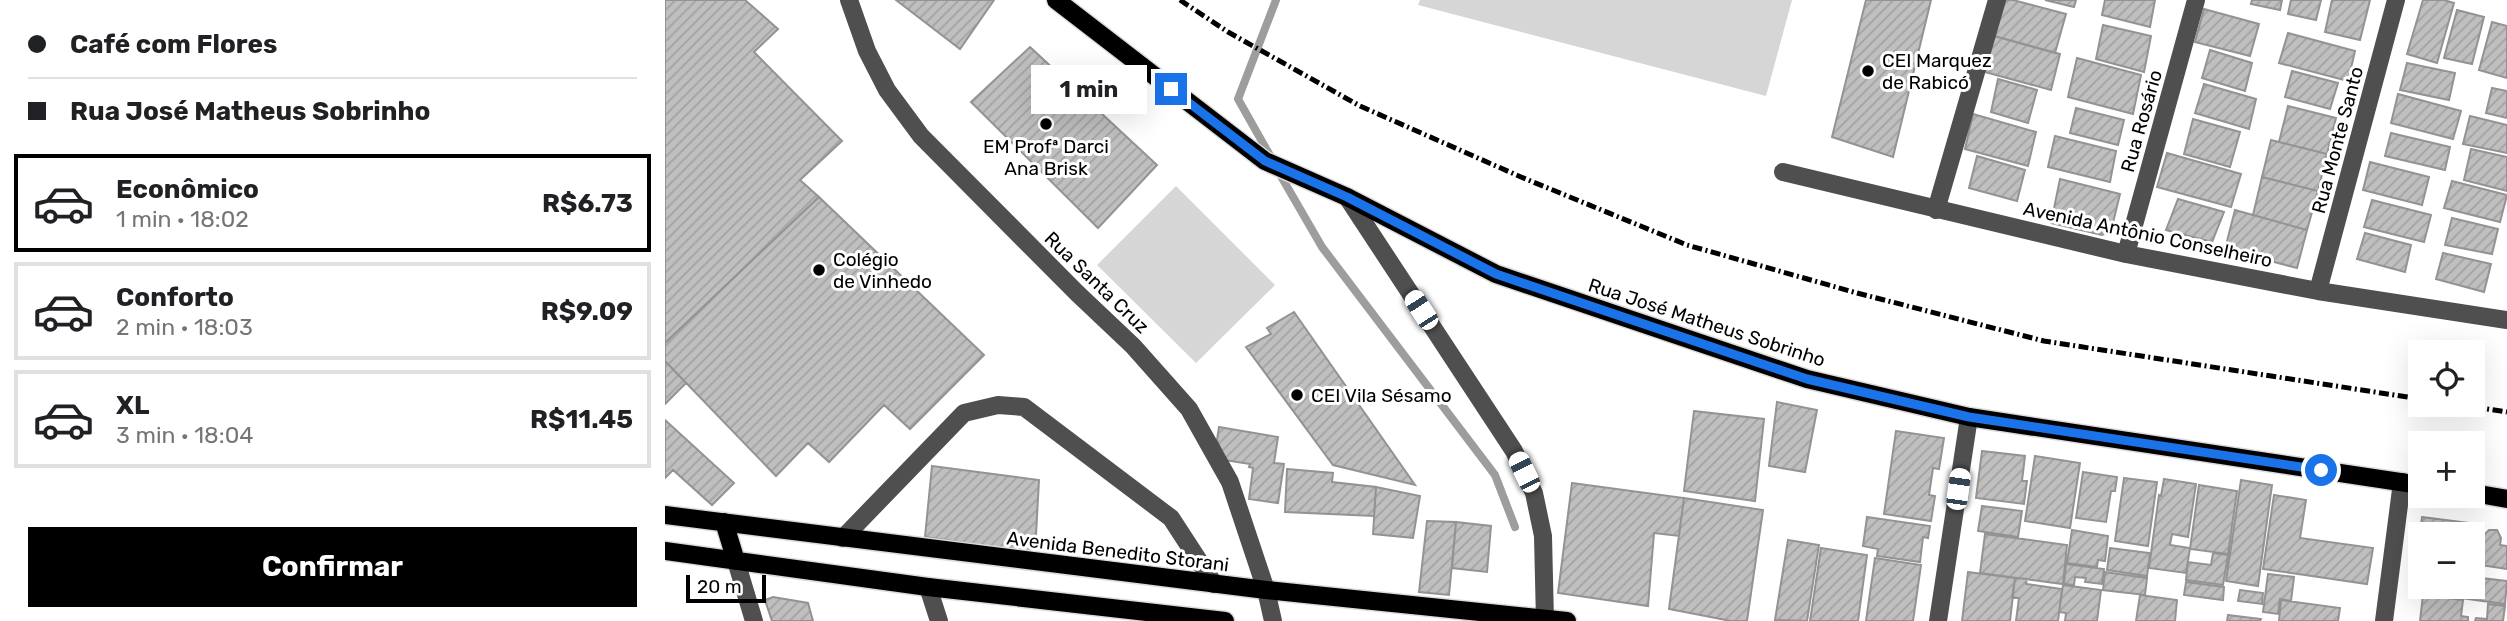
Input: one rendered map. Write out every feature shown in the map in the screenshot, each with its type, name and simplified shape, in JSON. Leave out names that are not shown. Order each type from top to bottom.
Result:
[{"type":"main road","name":"Rua José Matheus Sobrinho","points":[[1056,0],[1265,161],[1347,197],[1496,274],[1807,379],[1969,417],[2408,483]]},
{"type":"main road","points":[[2485,496],[2507,499]]},
{"type":"main road","name":"Avenida Benedito Storani","points":[[665,515],[1266,590],[1567,621]]},
{"type":"main road","points":[[725,522],[736,561]]},
{"type":"main road","points":[[665,551],[928,587],[1225,621]]},
{"type":"street","name":"Rua Santa Cruz","points":[[849,0],[867,51],[887,90],[921,136],[1133,346],[1189,409],[1230,482],[1266,590],[1273,621]]},
{"type":"street","points":[[1936,210],[1997,0]]},
{"type":"street","name":"Rua Rosário","points":[[2126,254],[2196,0]]},
{"type":"street","name":"Rua Monte Santo","points":[[2318,291],[2396,0]]},
{"type":"street","name":"Avenida Antônio Conselheiro","points":[[1783,172],[2126,254],[2318,291],[2507,320]]},
{"type":"street","points":[[1347,197],[1508,442],[1529,482],[1543,536],[1545,619]]},
{"type":"street","points":[[843,538],[964,413],[998,405],[1024,407],[1171,518],[1215,584]]},
{"type":"street","points":[[1938,621],[1969,417]]},
{"type":"street","points":[[2384,621],[2402,482]]},
{"type":"street","points":[[736,561],[754,621]]},
{"type":"street","points":[[928,587],[939,621]]},
{"type":"shaded area","points":[[1420,0],[1792,0],[1766,96],[1418,5]]},
{"type":"shaded area","points":[[1176,186],[1275,285],[1196,363],[1097,265]]},
{"type":"building","points":[[665,0],[745,0],[778,29],[754,52],[842,141],[800,180],[819,197],[665,343]]},
{"type":"building","points":[[896,0],[994,0],[960,49]]},
{"type":"building","points":[[1866,0],[1931,0],[1893,157],[1832,137]]},
{"type":"building","points":[[2003,0],[2013,0],[2066,14],[2055,53],[1994,36]]},
{"type":"building","points":[[2045,0],[2076,0],[2074,7]]},
{"type":"building","points":[[2105,0],[2155,0],[2150,27],[2102,15]]},
{"type":"building","points":[[2252,0],[2282,0],[2280,10],[2251,4]]},
{"type":"building","points":[[2291,0],[2321,0],[2316,20],[2288,14]]},
{"type":"building","points":[[2332,0],[2370,0],[2360,40],[2325,32]]},
{"type":"building","points":[[2423,0],[2454,3],[2437,63],[2407,54]]},
{"type":"building","points":[[2204,9],[2259,24],[2250,56],[2195,42]]},
{"type":"building","points":[[2457,10],[2484,17],[2472,64],[2444,58]]},
{"type":"building","points":[[2492,22],[2507,26],[2507,78],[2479,70]]},
{"type":"building","points":[[2103,25],[2151,36],[2144,72],[2096,59]]},
{"type":"building","points":[[2288,33],[2355,51],[2348,81],[2279,63]]},
{"type":"building","points":[[1994,36],[2060,54],[2051,90],[1985,72]]},
{"type":"building","points":[[1030,47],[1157,165],[1098,228],[971,102]]},
{"type":"building","points":[[2210,50],[2252,63],[2245,91],[2202,78]]},
{"type":"building","points":[[2077,58],[2141,75],[2133,114],[2068,97]]},
{"type":"building","points":[[2407,63],[2455,73],[2449,100],[2400,90]]},
{"type":"building","points":[[2292,71],[2338,83],[2330,109],[2285,97]]},
{"type":"building","points":[[1998,79],[2037,90],[2028,123],[1991,112]]},
{"type":"building","points":[[2204,84],[2256,99],[2249,129],[2195,113]]},
{"type":"building","points":[[2492,88],[2507,91],[2507,118],[2486,113]]},
{"type":"building","points":[[2398,94],[2461,111],[2453,139],[2391,123]]},
{"type":"building","points":[[2288,106],[2336,118],[2327,154],[2279,142]]},
{"type":"building","points":[[2076,108],[2124,120],[2118,145],[2070,133]]},
{"type":"building","points":[[1973,114],[2036,132],[2028,166],[1965,149]]},
{"type":"building","points":[[2470,116],[2507,125],[2507,153],[2463,144]]},
{"type":"building","points":[[2193,119],[2240,132],[2230,167],[2184,154]]},
{"type":"building","points":[[2391,133],[2450,147],[2445,170],[2385,156]]},
{"type":"building","points":[[2055,136],[2116,151],[2110,182],[2048,167]]},
{"type":"building","points":[[2271,140],[2327,154],[2318,191],[2262,177]]},
{"type":"building","points":[[2471,149],[2507,157],[2507,191],[2464,180]]},
{"type":"building","points":[[2167,153],[2241,174],[2231,207],[2157,187]]},
{"type":"building","points":[[1977,156],[2025,170],[2017,201],[1969,188]]},
{"type":"building","points":[[2370,162],[2429,177],[2422,205],[2363,190]]},
{"type":"building","points":[[2262,177],[2318,191],[2307,230],[2253,215]]},
{"type":"building","points":[[2060,179],[2120,194],[2111,231],[2102,235],[2051,223]]},
{"type":"building","points":[[2452,181],[2507,195],[2500,222],[2444,208]]},
{"type":"building","name":"Colégio de Vinhedo","points":[[819,197],[984,355],[910,429],[884,405],[829,462],[808,443],[776,476],[665,361],[665,343]]},
{"type":"building","points":[[2178,199],[2224,212],[2212,242],[2166,230]]},
{"type":"building","points":[[2372,200],[2431,215],[2424,242],[2364,227]]},
{"type":"building","points":[[2235,210],[2307,230],[2297,268],[2225,249]]},
{"type":"building","points":[[2452,218],[2498,229],[2492,254],[2445,245]]},
{"type":"building","points":[[2365,233],[2411,245],[2405,272],[2357,259]]},
{"type":"building","points":[[2443,253],[2491,264],[2484,292],[2436,279]]},
{"type":"building","points":[[1294,312],[1415,485],[1333,465],[1246,347],[1271,334],[1267,328]]},
{"type":"building","points":[[665,361],[686,383],[665,404]]},
{"type":"building","points":[[1777,402],[1817,410],[1805,472],[1769,466]]},
{"type":"building","points":[[1694,411],[1764,419],[1755,501],[1684,491]]},
{"type":"building","points":[[665,420],[734,483],[712,505],[673,470],[665,478]]},
{"type":"building","points":[[1219,427],[1278,437],[1274,463],[1284,464],[1278,503],[1249,499],[1253,468],[1249,467],[1250,464],[1225,460],[1217,440]]},
{"type":"building","points":[[1896,431],[1944,438],[1939,469],[1933,468],[1929,495],[1935,496],[1931,521],[1884,514]]},
{"type":"building","points":[[1982,451],[2025,456],[2022,481],[2027,481],[2024,504],[1976,498]]},
{"type":"building","points":[[2035,456],[2080,463],[2070,528],[2025,521]]},
{"type":"building","points":[[932,466],[1039,480],[1035,553],[925,537]]},
{"type":"building","points":[[1287,469],[1333,473],[1332,482],[1376,487],[1374,516],[1285,512]]},
{"type":"building","points":[[2083,472],[2117,477],[2115,491],[2111,491],[2106,522],[2076,518]]},
{"type":"building","points":[[2124,478],[2157,482],[2148,546],[2115,541]]},
{"type":"building","points":[[2164,479],[2196,484],[2188,537],[2172,534],[2170,545],[2190,548],[2186,573],[2149,568],[2159,495],[2161,496]]},
{"type":"building","points":[[2241,480],[2272,485],[2258,586],[2226,581]]},
{"type":"building","points":[[1572,483],[1684,498],[1679,536],[1654,533],[1648,606],[1558,593]]},
{"type":"building","points":[[2199,485],[2237,491],[2228,554],[2190,549]]},
{"type":"building","points":[[1376,487],[1420,496],[1413,538],[1373,534]]},
{"type":"building","points":[[2274,495],[2306,500],[2300,538],[2373,548],[2367,584],[2263,569]]},
{"type":"building","points":[[1684,498],[1763,510],[1747,621],[1731,621],[1669,609]]},
{"type":"building","points":[[1982,506],[2022,511],[2018,537],[1978,531]]},
{"type":"building","points":[[1867,517],[1930,526],[1928,538],[1923,537],[1920,562],[1877,556],[1878,549],[1863,546]]},
{"type":"building","points":[[2422,517],[2462,522],[2421,522]]},
{"type":"building","points":[[1427,521],[1456,522],[1449,595],[1419,592]]},
{"type":"building","points":[[1456,522],[1491,526],[1487,572],[1452,568]]},
{"type":"building","points":[[2072,530],[2108,536],[2105,561],[2098,560],[2097,567],[2067,563]]},
{"type":"building","points":[[2489,530],[2497,530],[2501,538],[2500,545],[2507,546],[2507,569],[2485,566],[2485,534]]},
{"type":"building","points":[[1985,534],[2067,545],[2063,584],[1980,573]]},
{"type":"building","points":[[1788,540],[1819,545],[1807,621],[1775,620]]},
{"type":"building","points":[[1821,548],[1867,555],[1858,621],[1810,621]]},
{"type":"building","points":[[2110,548],[2150,553],[2147,576],[2107,570]]},
{"type":"building","points":[[2213,553],[2228,555],[2223,585],[2186,580],[2188,562],[2211,565]]},
{"type":"building","points":[[1875,558],[1921,565],[1913,621],[1866,621]]},
{"type":"building","points":[[2066,564],[2104,569],[2102,584],[2085,582],[2086,578],[2075,577],[2074,585],[2064,584]]},
{"type":"building","points":[[1968,572],[2015,578],[2010,621],[1962,621]]},
{"type":"building","points":[[2105,572],[2147,578],[2145,595],[2103,590]]},
{"type":"building","points":[[2268,574],[2294,577],[2291,601],[2280,599],[2278,614],[2263,612]]},
{"type":"building","points":[[2015,578],[2027,579],[2026,584],[2062,589],[2058,621],[2016,621],[2019,598],[2012,597]]},
{"type":"building","points":[[2485,578],[2507,581],[2505,604],[2468,599],[2485,599]]},
{"type":"building","points":[[2186,582],[2224,587],[2223,600],[2184,595]]},
{"type":"building","points":[[2063,585],[2101,590],[2097,621],[2065,621],[2066,613],[2059,612]]},
{"type":"building","points":[[2240,590],[2263,593],[2262,604],[2238,601]]},
{"type":"building","points":[[2140,595],[2177,600],[2175,621],[2136,621]]},
{"type":"building","points":[[773,597],[808,603],[813,621],[772,621],[765,600]]},
{"type":"building","points":[[2423,599],[2463,600],[2461,616],[2468,617],[2468,621],[2420,621]]},
{"type":"building","points":[[2281,600],[2340,608],[2338,621],[2279,621]]},
{"type":"building","points":[[2488,604],[2505,606],[2503,621],[2475,621],[2476,618],[2487,619]]},
{"type":"building","points":[[2228,615],[2261,619],[2227,621]]},
{"type":"waterway","points":[[1272,159],[1238,99],[1276,0]]},
{"type":"waterway","points":[[1278,171],[1322,247],[1495,475],[1515,527]]},
{"type":"railway","points":[[1180,0],[1228,32],[1360,106],[1521,177],[1687,245],[1857,293],[2044,341],[2408,397]]},
{"type":"railway","points":[[2485,409],[2507,412]]},
{"type":"place","name":"CEI Marquez de Rabicó","points":[[1868,71]]},
{"type":"place","name":"EM Profª Darci Ana Brisk","points":[[1046,124]]},
{"type":"place","name":"Colégio de Vinhedo","points":[[819,270]]},
{"type":"place","name":"CEI Vila Sésamo","points":[[1297,395]]},
{"type":"route","points":[[1171,89],[1265,161],[1347,197],[1496,274],[1807,379],[1969,417],[2321,470]]}]
